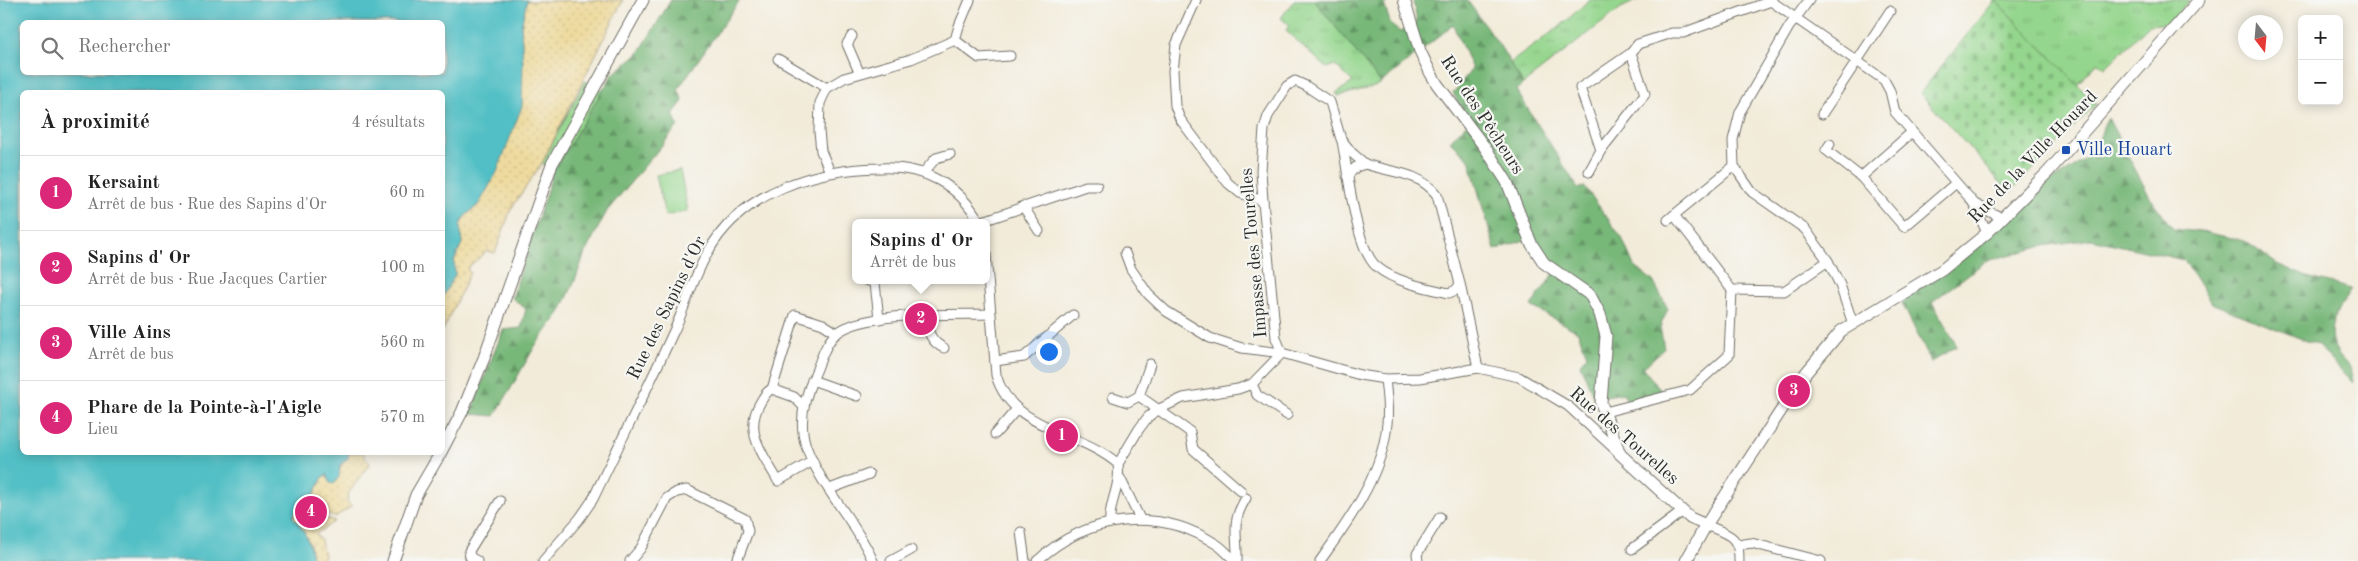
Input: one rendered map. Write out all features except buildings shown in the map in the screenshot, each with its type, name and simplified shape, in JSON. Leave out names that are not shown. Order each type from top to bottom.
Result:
[{"type":"street","points":[[445,446],[470,394],[552,164],[643,0]]},
{"type":"street","points":[[955,40],[970,0]]},
{"type":"street","points":[[1196,0],[1176,45],[1173,71],[1175,106],[1180,119],[1228,183],[1240,193],[1263,201]]},
{"type":"street","name":"Rue des Pêcheurs","points":[[1404,0],[1420,51],[1430,72],[1486,149],[1507,182],[1531,242],[1544,263],[1590,295],[1600,314],[1606,336],[1601,403],[1620,454]]},
{"type":"street","points":[[1809,0],[1789,27],[1740,112],[1733,140],[1734,166],[1752,192],[1805,229],[1828,261],[1840,285],[1852,324]]},
{"type":"street","name":"Rue de la Ville Houard","points":[[1686,561],[1706,525],[1804,374],[1841,331],[1942,270],[1987,233],[2048,172],[2199,0]]},
{"type":"street","points":[[1601,150],[1580,88],[1631,53],[1638,44],[1672,33],[1683,33],[1771,1],[1795,20],[1884,80],[1890,91],[1895,112],[1973,202],[1987,233]]},
{"type":"street","points":[[1822,114],[1890,11]]},
{"type":"street","points":[[852,36],[847,44],[859,72]]},
{"type":"street","points":[[955,40],[979,58],[1010,56]]},
{"type":"street","points":[[830,172],[821,150],[818,131],[820,103],[827,88],[859,72],[910,59],[955,40]]},
{"type":"street","points":[[1589,172],[1601,150],[1645,94],[1631,53]]},
{"type":"street","points":[[778,59],[827,88]]},
{"type":"street","name":"Impasse des Tourelles","points":[[1282,353],[1276,338],[1263,201],[1261,171],[1264,129],[1268,116],[1287,86],[1295,81],[1330,102],[1341,139]]},
{"type":"street","points":[[1861,177],[1911,132]]},
{"type":"street","points":[[1341,139],[1352,153],[1365,164],[1419,178],[1429,185],[1437,196],[1460,284],[1478,368]]},
{"type":"street","points":[[1341,139],[1347,176],[1365,250],[1376,266],[1404,281],[1449,294],[1458,301],[1467,315]]},
{"type":"street","points":[[1830,144],[1826,150],[1861,177],[1904,227],[1956,183]]},
{"type":"street","points":[[924,172],[936,158],[950,154]]},
{"type":"street","points":[[1347,176],[1356,166],[1365,164]]},
{"type":"street","points":[[1604,412],[1690,390],[1729,356],[1732,290],[1671,217],[1734,166]]},
{"type":"street","name":"Rue des Sapins d'Or","points":[[543,561],[580,518],[593,499],[673,335],[708,250],[730,223],[755,202],[796,181],[830,172],[895,167],[924,172],[957,194],[971,207],[978,219]]},
{"type":"street","name":"Rue des Sapins d'Or","points":[[988,219],[1086,186],[1097,186]]},
{"type":"street","points":[[1973,202],[2002,218]]},
{"type":"street","points":[[1022,206],[1038,230]]},
{"type":"street","name":"Rue des Tourelles","points":[[1125,253],[1131,269],[1148,294],[1166,311],[1210,338],[1242,348],[1282,353],[1360,375],[1385,379],[1420,378],[1478,368],[1519,376],[1562,402],[1690,518],[1706,525]]},
{"type":"street","points":[[1732,290],[1784,290],[1828,261]]},
{"type":"street","points":[[875,284],[879,320]]},
{"type":"street","points":[[988,284],[999,388],[1017,409],[1030,418],[1107,453],[1118,464],[1120,478],[1140,519]]},
{"type":"street","points":[[1449,294],[1456,290],[1460,284]]},
{"type":"street","points":[[873,561],[865,544],[813,461],[803,430],[803,406],[828,344],[836,333],[862,322],[924,316],[990,314]]},
{"type":"street","points":[[813,461],[778,481],[752,435],[755,412],[768,391],[772,389],[795,315],[824,324],[836,333]]},
{"type":"street","points":[[995,361],[1024,357],[1074,315]]},
{"type":"street","points":[[924,316],[935,344],[944,348]]},
{"type":"street","points":[[1118,464],[1139,429],[1148,417],[1159,409],[1183,398],[1238,390],[1252,384],[1282,353]]},
{"type":"street","points":[[1113,397],[1128,402],[1139,396],[1150,364]]},
{"type":"street","points":[[1320,561],[1344,527],[1376,468],[1386,433],[1388,414],[1385,379]]},
{"type":"street","points":[[812,380],[857,396]]},
{"type":"street","points":[[1252,384],[1257,395],[1288,415]]},
{"type":"street","points":[[772,389],[794,397],[803,406]]},
{"type":"street","points":[[1139,396],[1190,432],[1193,449],[1243,494],[1235,523],[1238,542],[1237,561]]},
{"type":"street","points":[[995,434],[1017,409]]},
{"type":"street","points":[[393,561],[416,495],[440,455]]},
{"type":"street","points":[[830,489],[869,474]]},
{"type":"street","points":[[1110,523],[1109,516],[1120,478]]},
{"type":"street","points":[[630,561],[642,548],[667,498],[677,492],[687,490],[745,519],[748,531],[737,561]]},
{"type":"street","points":[[477,561],[470,557],[469,551],[500,501]]},
{"type":"street","points":[[1632,549],[1683,511]]},
{"type":"street","points":[[1418,561],[1417,554],[1440,518]]},
{"type":"street","points":[[1037,561],[1063,541],[1082,531],[1110,523],[1140,519],[1171,524],[1195,533],[1217,544],[1237,561]]},
{"type":"street","points":[[1706,525],[1734,537],[1738,545],[1739,561]]},
{"type":"street","points":[[1021,532],[1025,561]]},
{"type":"street","points":[[1738,545],[1751,543],[1820,561]]},
{"type":"street","points":[[891,561],[911,550]]},
{"type":"green space","points":[[671,0],[740,0],[678,89],[683,101],[673,114],[678,126],[607,211],[585,253],[560,313],[535,346],[495,416],[470,414],[503,330],[521,328],[526,309],[512,298],[553,172],[612,75],[639,53]]},
{"type":"green space","points":[[1294,0],[1314,0],[1381,83],[1374,87],[1338,96],[1336,93],[1353,82],[1335,65],[1327,68],[1286,31],[1289,25],[1281,18]]},
{"type":"green space","points":[[1314,0],[1393,0],[1384,4],[1391,25],[1400,32],[1417,22],[1413,0],[1467,0],[1500,46],[1523,84],[1516,90],[1578,188],[1585,187],[1622,238],[1634,266],[1653,281],[1668,309],[1660,327],[1664,348],[1643,368],[1662,392],[1627,401],[1623,393],[1594,398],[1580,364],[1587,355],[1578,332],[1531,306],[1559,266],[1547,257],[1534,237],[1495,250],[1469,159],[1450,141],[1469,121],[1453,93],[1472,69],[1453,25],[1381,83]]},
{"type":"green space","points":[[1589,0],[1638,0],[1621,8],[1523,84],[1510,63],[1563,24]]},
{"type":"green space","points":[[1995,0],[2190,0],[2170,23],[2149,25],[2105,68],[2098,62],[2077,85]]},
{"type":"green space","points":[[1995,0],[2096,104],[2010,193],[1920,93]]},
{"type":"green space","points":[[585,81],[602,91],[553,172],[542,163]]},
{"type":"green space","points":[[2108,118],[2151,199],[2173,229],[2209,233],[2245,241],[2277,264],[2307,277],[2352,289],[2334,318],[2331,333],[2335,349],[2348,366],[2353,383],[2317,345],[2211,303],[2184,260],[2091,239],[2043,246],[1986,261],[1932,302],[1957,346],[1931,362],[1902,303],[2044,184],[2082,161],[2099,139]]},
{"type":"green space","points":[[680,170],[688,211],[665,216],[656,175]]},
{"type":"sand","points":[[623,0],[542,163],[511,209],[495,253],[487,251],[467,268],[470,273],[445,326],[445,292],[455,275],[454,261],[462,243],[459,226],[465,216],[479,204],[523,64],[521,26],[526,1]]},
{"type":"sand","points":[[348,455],[364,455],[370,463],[348,494],[347,502],[352,506],[335,517],[316,511],[313,507],[306,510],[309,516],[315,515],[335,521],[316,534],[321,540],[324,557],[316,561],[309,561],[312,559],[310,544],[293,517],[296,510],[311,501],[323,477],[338,471]]},
{"type":"water","points":[[0,0],[527,0],[521,26],[523,64],[522,106],[497,172],[479,204],[465,216],[460,225],[462,243],[454,261],[455,275],[445,292],[445,90],[20,90],[20,455],[349,455],[348,458],[340,465],[339,477],[334,484],[330,483],[327,474],[323,477],[311,501],[300,507],[293,517],[303,530],[308,541],[312,559],[309,561],[0,561]]},
{"type":"place","name":"Ville Houart","points":[[2066,150]]},
{"type":"place","name":"Sapins d' Or","points":[[921,319]]},
{"type":"place","name":"Ville Ains","points":[[1794,391]]},
{"type":"place","name":"Kersaint","points":[[1062,436]]},
{"type":"place","name":"Phare de la Pointe-à-l'Aigle","points":[[311,512]]}]
